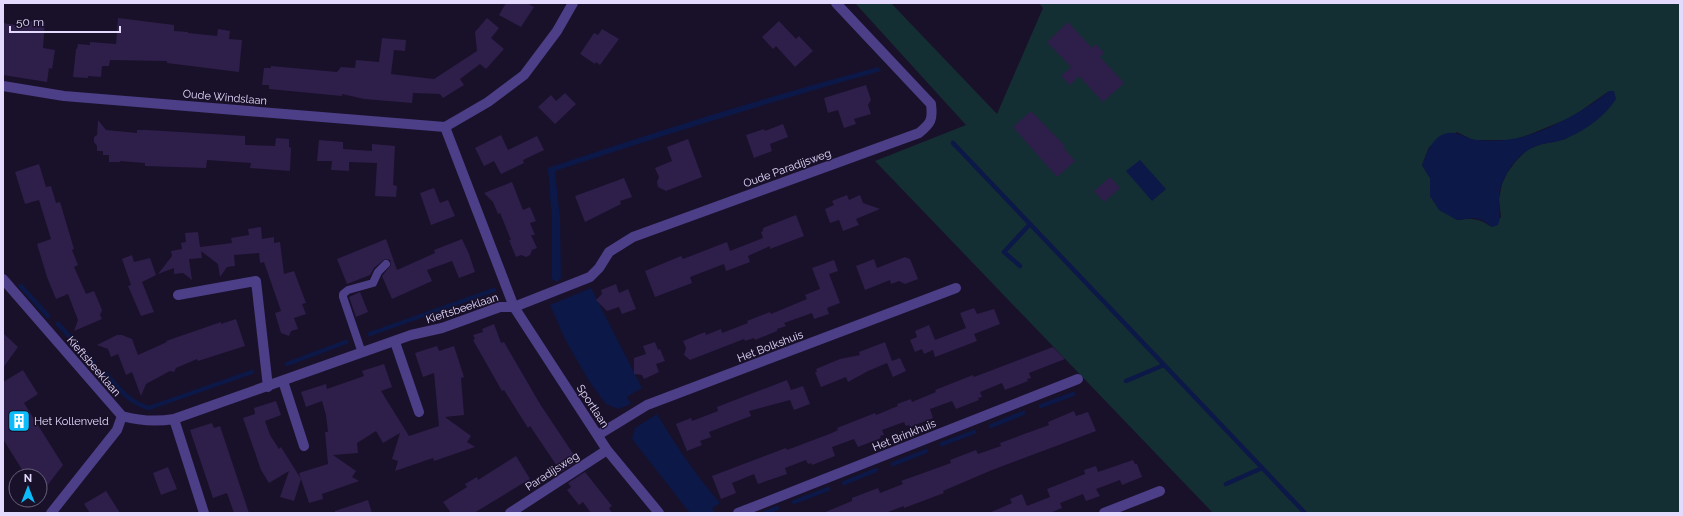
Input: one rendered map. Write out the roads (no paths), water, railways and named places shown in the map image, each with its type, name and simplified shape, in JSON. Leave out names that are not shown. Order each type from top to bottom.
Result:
[{"type":"street","points":[[514,306],[445,127],[488,102],[524,75],[557,31],[573,3]]},
{"type":"street","name":"Oude Paradijsweg","points":[[514,306],[590,277],[599,268],[609,252],[633,237],[918,133],[929,124],[932,114],[931,104],[836,3]]},
{"type":"street","name":"Oude Windslaan","points":[[3,86],[64,96],[445,127]]},
{"type":"street","name":"Kieftsbeeklaan","points":[[3,279],[122,416],[139,421],[162,421],[174,419],[395,342],[411,335],[442,328],[500,306],[514,306]]},
{"type":"street","points":[[178,295],[256,281],[268,387]]},
{"type":"street","name":"Kieftsbeeklaan","points":[[3,286],[13,291]]},
{"type":"street","name":"Het Bolkshuis","points":[[598,435],[647,405],[956,288]]},
{"type":"street","name":"Sportlaan","points":[[514,306],[607,450],[659,513]]},
{"type":"street","points":[[395,342],[419,412]]},
{"type":"street","name":"Het Brinkhuis","points":[[738,513],[1078,379]]},
{"type":"street","points":[[283,381],[304,446]]},
{"type":"street","points":[[51,513],[117,430],[122,416]]},
{"type":"street","points":[[174,419],[204,513]]},
{"type":"street","name":"Paradijsweg","points":[[510,513],[607,450]]},
{"type":"street","points":[[1104,513],[1160,491]]},
{"type":"lane","points":[[362,353],[343,298],[343,294],[348,290],[373,283],[378,272],[386,264]]},
{"type":"waterway","points":[[953,143],[1305,513]]},
{"type":"waterway","points":[[1020,266],[1004,252],[1030,224]]},
{"type":"waterway","points":[[21,286],[48,316]]},
{"type":"waterway","points":[[370,334],[494,290]]},
{"type":"waterway","points":[[58,324],[93,362]]},
{"type":"waterway","points":[[287,364],[346,342]]},
{"type":"waterway","points":[[1126,381],[1164,365]]},
{"type":"waterway","points":[[106,374],[130,399],[149,408],[252,372]]},
{"type":"waterway","points":[[1041,406],[1073,394]]},
{"type":"waterway","points":[[991,426],[1023,413]]},
{"type":"waterway","points":[[942,444],[974,432]]},
{"type":"waterway","points":[[893,464],[926,451]]},
{"type":"waterway","points":[[1226,484],[1262,468]]},
{"type":"waterway","points":[[844,483],[876,470]]},
{"type":"waterway","points":[[794,502],[828,489]]},
{"type":"waterway","points":[[765,513],[777,508]]},
{"type":"place","name":"Het Kollenveld","points":[[19,421]]}]
